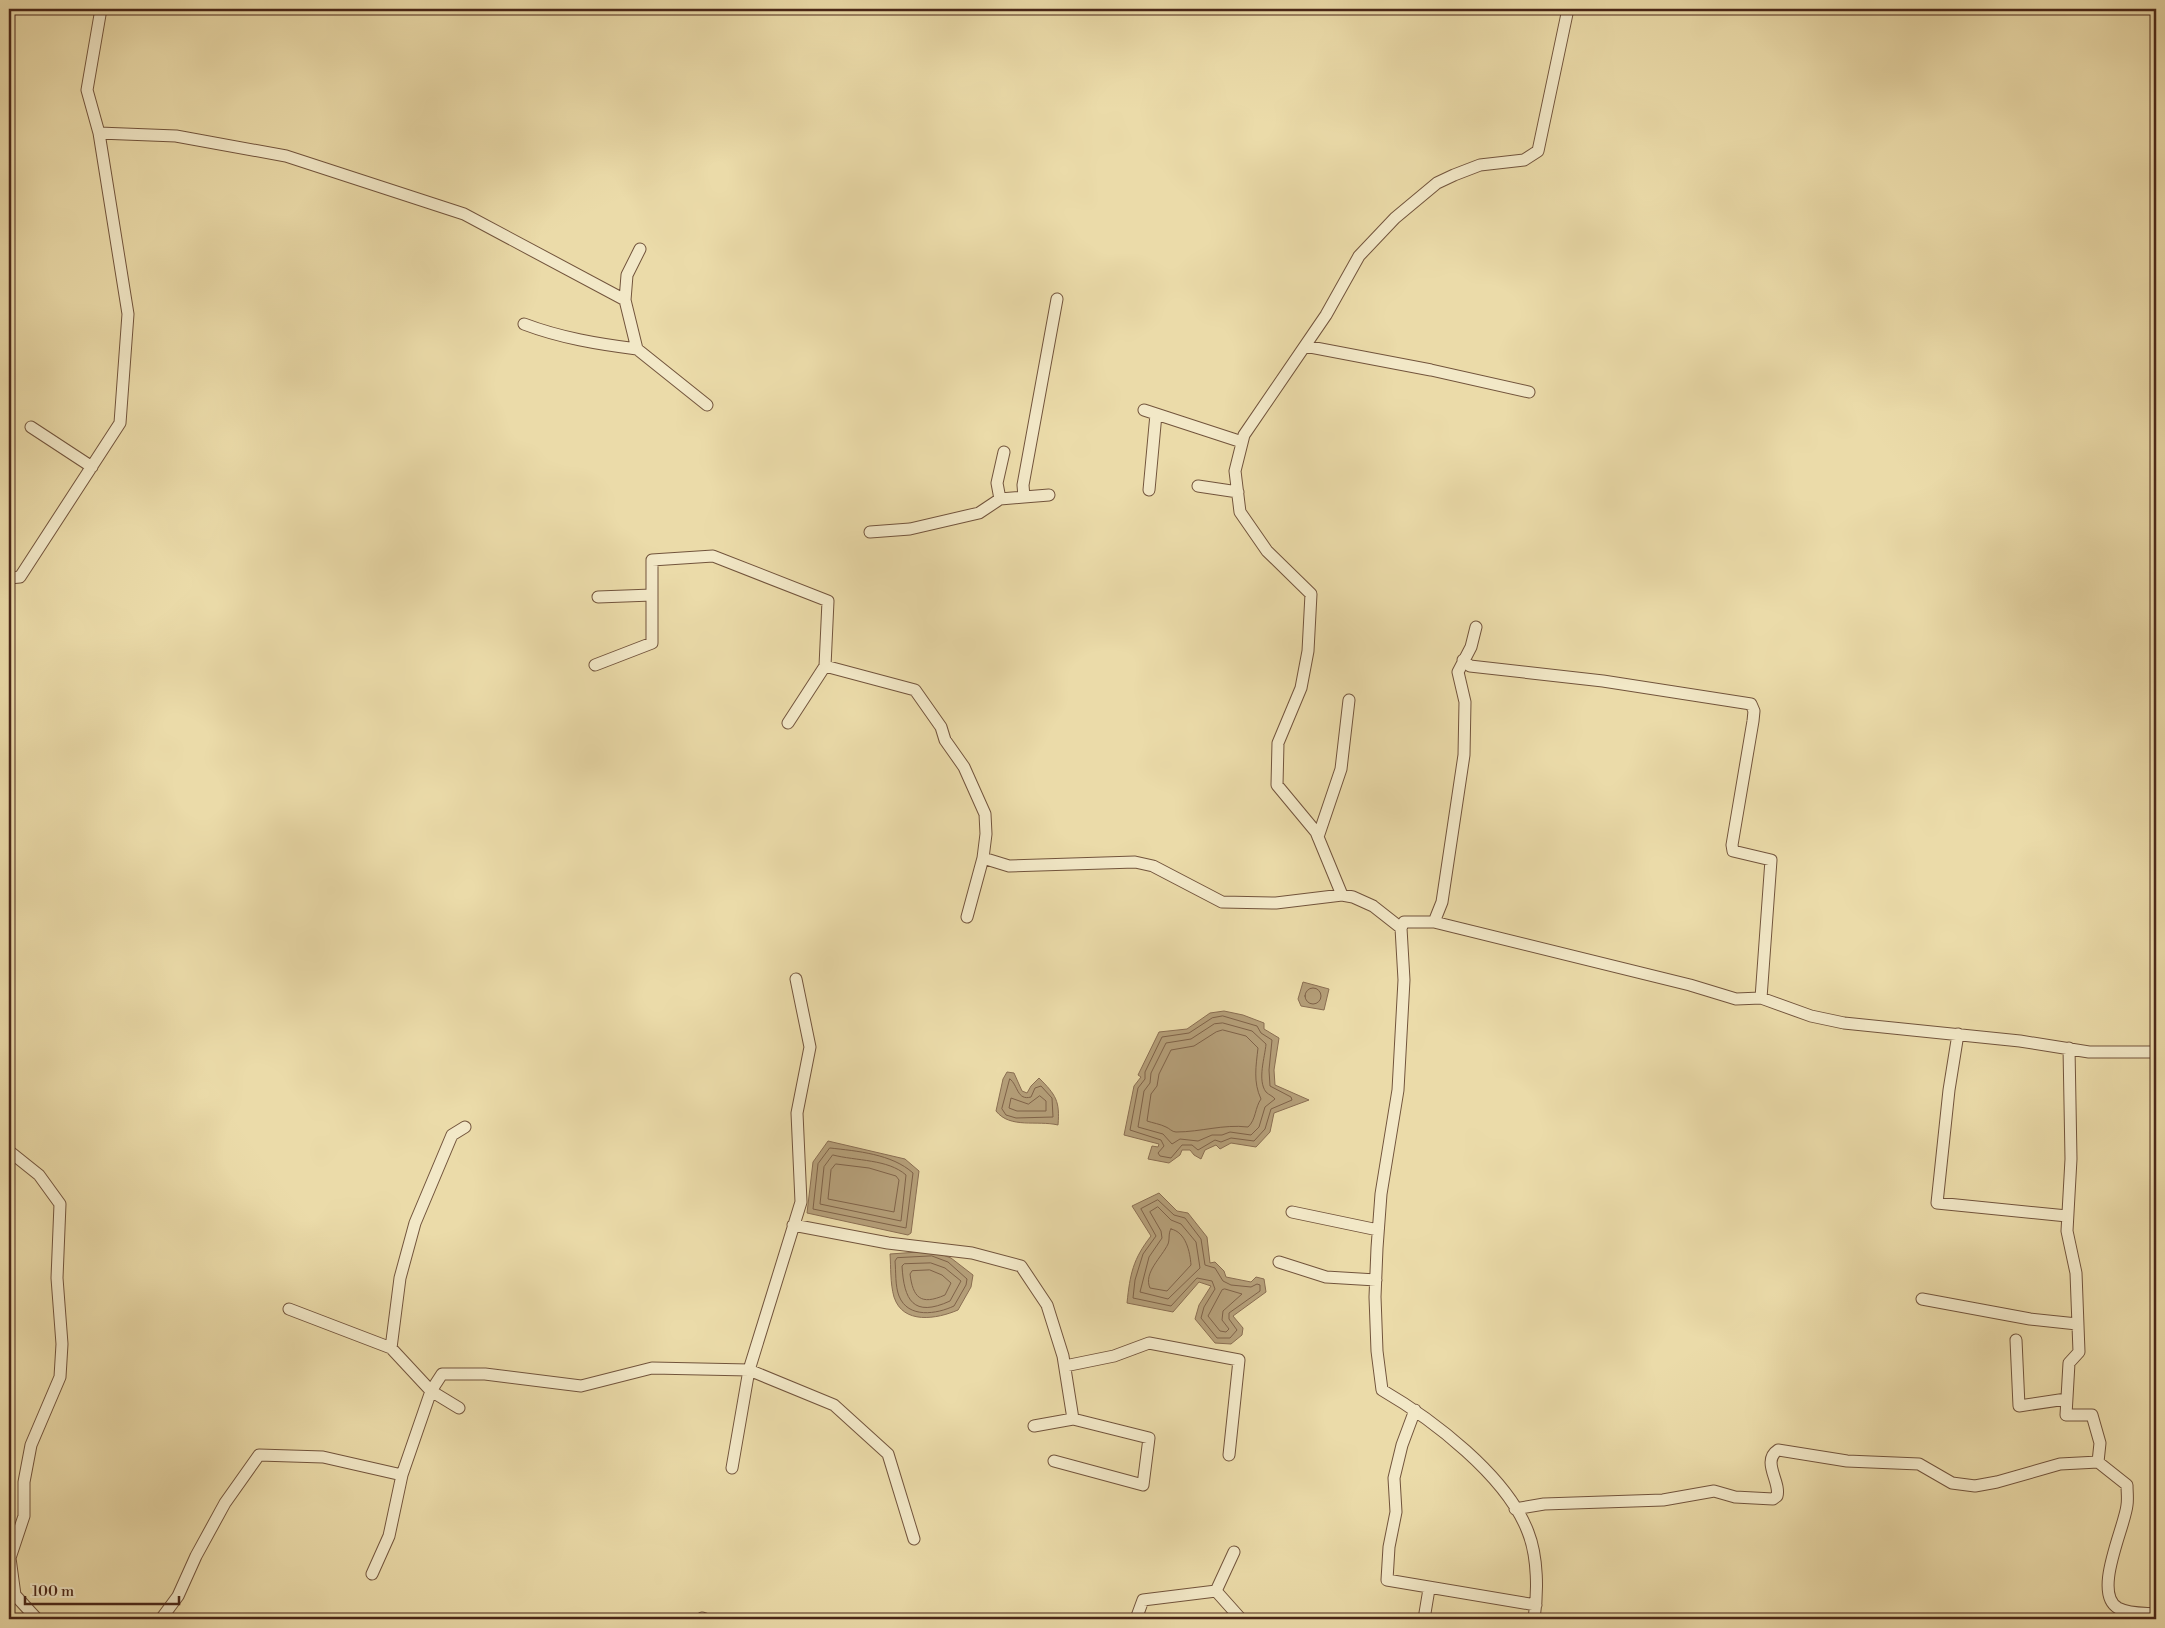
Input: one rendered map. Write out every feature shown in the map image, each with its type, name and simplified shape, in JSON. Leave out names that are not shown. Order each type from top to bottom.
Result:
[{"type":"street","points":[[9,578],[20,577],[120,423],[128,314],[100,133],[88,90],[101,9]]},
{"type":"street","points":[[1342,895],[1318,836],[1277,785],[1278,743],[1301,688],[1308,651],[1312,594],[1267,551],[1240,512],[1236,471],[1242,442],[1244,435],[1326,315],[1359,256],[1378,233],[1414,200],[1437,183],[1454,174],[1480,165],[1524,160],[1538,150],[1568,9]]},
{"type":"street","points":[[100,133],[176,136],[286,156],[464,214],[625,300]]},
{"type":"street","points":[[637,349],[625,300],[627,275],[640,249]]},
{"type":"street","points":[[1024,497],[1023,485],[1057,299]]},
{"type":"street","points":[[524,324],[549,334],[592,344],[637,349],[707,405]]},
{"type":"street","points":[[1305,346],[1431,370],[1529,392]]},
{"type":"street","points":[[1144,410],[1242,442]]},
{"type":"street","points":[[1149,490],[1156,414]]},
{"type":"street","points":[[31,427],[92,467]]},
{"type":"street","points":[[1000,499],[997,483],[1004,452]]},
{"type":"street","points":[[1198,486],[1238,492]]},
{"type":"street","points":[[870,532],[910,529],[979,513],[1000,499],[1049,495]]},
{"type":"street","points":[[595,664],[652,643],[652,560],[713,556],[828,601],[825,666],[788,722]]},
{"type":"street","points":[[598,597],[652,595]]},
{"type":"street","points":[[1434,922],[1442,902],[1464,755],[1465,702],[1458,672],[1471,647],[1476,627]]},
{"type":"street","points":[[1463,660],[1470,666],[1603,681],[1750,704],[1754,711],[1753,722],[1732,851],[1738,854],[1772,860],[1761,998]]},
{"type":"street","points":[[825,666],[915,690],[941,727],[945,740],[964,767],[985,814],[986,834],[983,858],[967,917]]},
{"type":"street","points":[[1318,836],[1342,769],[1349,700]]},
{"type":"street","points":[[983,858],[1009,866],[1135,862],[1153,866],[1222,902],[1276,903],[1342,895],[1373,906],[1401,928]]},
{"type":"street","points":[[1534,1619],[1536,1605],[1533,1552],[1528,1532],[1508,1497],[1476,1461],[1443,1432],[1415,1410],[1382,1390],[1377,1351],[1376,1280],[1378,1230],[1381,1194],[1398,1090],[1404,980],[1401,928],[1404,922],[1434,922],[1690,985],[1736,999],[1761,998],[1811,1016],[1844,1023],[1958,1034],[2089,1052],[2156,1052]]},
{"type":"street","points":[[732,1468],[749,1370],[801,1202],[797,1113],[810,1047],[796,979]]},
{"type":"street","points":[[1958,1034],[1949,1090],[1937,1203],[2068,1216]]},
{"type":"street","points":[[2069,1048],[2071,1159],[2068,1231],[2076,1273],[2079,1352],[2069,1363],[2066,1415],[2092,1415],[2100,1443],[2098,1462]]},
{"type":"street","points":[[391,1348],[400,1278],[415,1223],[452,1135],[465,1127]]},
{"type":"street","points":[[9,1151],[39,1175],[60,1204],[57,1278],[62,1344],[60,1377],[29,1454],[24,1482],[24,1516],[10,1558],[12,1594],[37,1619]]},
{"type":"street","points":[[1292,1212],[1378,1230]]},
{"type":"street","points":[[794,1225],[888,1242],[972,1252],[1021,1266],[1047,1305],[1065,1366],[1073,1419]]},
{"type":"street","points":[[1279,1262],[1326,1277],[1376,1280]]},
{"type":"street","points":[[1922,1299],[2030,1319],[2077,1324]]},
{"type":"street","points":[[289,1308],[391,1348],[432,1391],[459,1408]]},
{"type":"street","points":[[2016,1340],[2019,1406],[2066,1400]]},
{"type":"street","points":[[1065,1366],[1114,1356],[1149,1343],[1239,1360],[1229,1455]]},
{"type":"street","points":[[372,1574],[389,1536],[402,1475],[432,1391],[442,1374],[485,1374],[581,1386],[652,1368],[749,1370],[834,1405],[888,1454],[914,1539]]},
{"type":"street","points":[[1415,1410],[1402,1445],[1394,1478],[1396,1512],[1389,1547],[1387,1580],[1429,1589],[1536,1605]]},
{"type":"street","points":[[1034,1426],[1073,1419],[1149,1438],[1143,1485],[1054,1461]]},
{"type":"street","points":[[1515,1509],[1554,1503],[1663,1500],[1714,1491],[1735,1497],[1772,1499],[1777,1496],[1779,1490],[1770,1462],[1774,1453],[1778,1450],[1846,1461],[1920,1464],[1952,1483],[1975,1486],[1997,1482],[2060,1464],[2098,1462],[2127,1485],[2127,1505],[2108,1582],[2109,1596],[2117,1608],[2136,1613],[2156,1614]]},
{"type":"street","points":[[161,1619],[178,1596],[196,1556],[225,1503],[259,1455],[323,1457],[402,1475]]},
{"type":"street","points":[[1216,1591],[1234,1552]]},
{"type":"street","points":[[1424,1619],[1429,1589]]},
{"type":"street","points":[[1136,1619],[1143,1600],[1216,1591]]},
{"type":"street","points":[[1216,1591],[1241,1619]]},
{"type":"water","points":[[1303,982],[1329,989],[1324,1010],[1301,1006],[1298,999]]},
{"type":"water","points":[[1224,1011],[1243,1015],[1264,1023],[1264,1029],[1279,1038],[1274,1070],[1275,1085],[1309,1100],[1274,1113],[1270,1132],[1256,1147],[1231,1143],[1220,1149],[1216,1145],[1205,1150],[1201,1159],[1190,1150],[1182,1150],[1180,1155],[1169,1163],[1148,1159],[1152,1146],[1158,1147],[1159,1144],[1124,1135],[1134,1086],[1141,1077],[1138,1075],[1159,1032],[1187,1029],[1210,1013]]},
{"type":"water","points":[[1007,1072],[1014,1073],[1022,1091],[1027,1093],[1039,1078],[1045,1084],[1056,1099],[1058,1125],[1016,1122],[1002,1117],[996,1111],[1003,1079]]},
{"type":"water","points":[[828,1141],[905,1159],[919,1171],[911,1233],[908,1235],[807,1213],[813,1162]]},
{"type":"water","points":[[1159,1193],[1177,1211],[1188,1213],[1207,1237],[1210,1263],[1215,1262],[1224,1271],[1226,1277],[1251,1282],[1256,1277],[1264,1279],[1266,1292],[1233,1316],[1243,1328],[1242,1335],[1231,1344],[1215,1343],[1195,1319],[1199,1305],[1211,1286],[1199,1282],[1173,1312],[1127,1303],[1133,1267],[1151,1236],[1132,1206]]},
{"type":"water","points":[[932,1251],[951,1258],[973,1275],[971,1287],[958,1310],[940,1316],[913,1316],[898,1306],[894,1297],[891,1281],[890,1254]]}]
